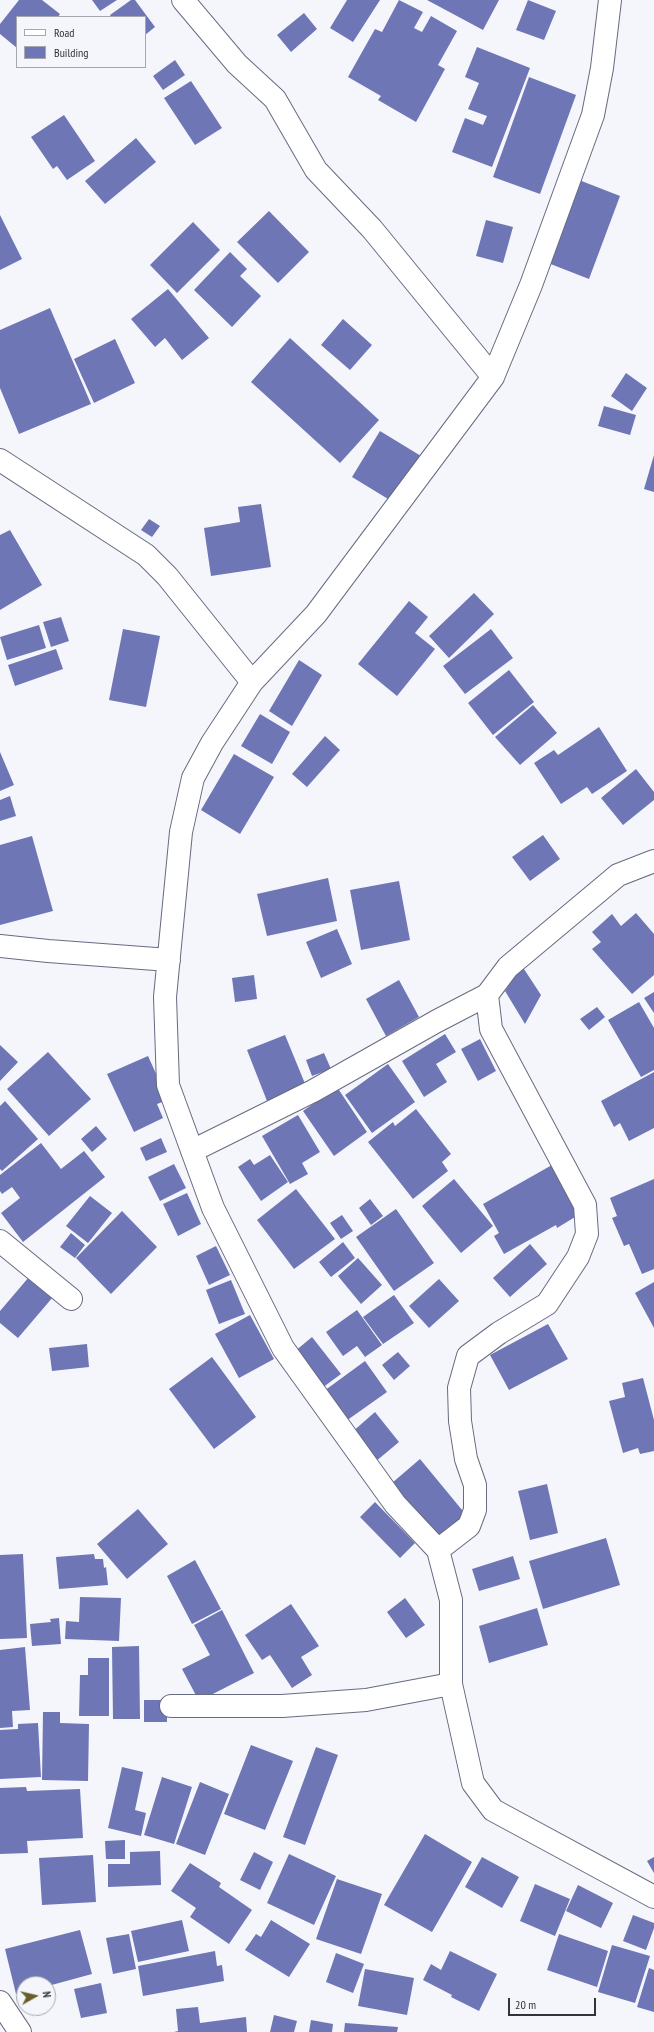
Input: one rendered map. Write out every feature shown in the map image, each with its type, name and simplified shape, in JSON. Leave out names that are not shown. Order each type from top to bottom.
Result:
[{"type":"street","points":[[183,0],[237,64],[275,98],[316,170],[372,229],[493,377]]},
{"type":"street","points":[[610,0],[602,68],[593,115],[536,272],[493,377],[316,614],[252,682],[212,743],[193,778],[181,832],[169,960],[166,997],[168,1085],[213,1208],[283,1348],[394,1504],[438,1550],[451,1600],[451,1684],[473,1784],[493,1810],[654,1897]]},
{"type":"street","points":[[0,460],[146,554],[167,576],[252,682]]},
{"type":"street","points":[[192,1151],[313,1091],[437,1021],[487,995],[508,967],[618,875],[654,861]]},
{"type":"street","points":[[0,946],[40,951],[169,960]]},
{"type":"street","points":[[438,1550],[469,1526],[475,1510],[475,1485],[466,1459],[460,1421],[459,1388],[468,1356],[499,1333],[547,1304],[578,1257],[587,1234],[585,1205],[491,1029],[487,995]]},
{"type":"street","points":[[0,1241],[71,1299]]},
{"type":"street","points":[[171,1706],[282,1706],[366,1700],[451,1684]]},
{"type":"street","points":[[0,2002],[20,2032]]},
{"type":"building","points":[[19,0],[42,0],[60,14],[59,16],[16,16],[16,47],[0,34],[0,24]]},
{"type":"building","points":[[92,0],[117,0],[100,11]]},
{"type":"building","points":[[131,0],[135,0],[155,27],[146,34],[146,16],[110,15]]},
{"type":"building","points":[[347,0],[380,0],[353,42],[330,28]]},
{"type":"building","points":[[399,0],[423,12],[414,28],[422,32],[431,16],[457,31],[438,65],[445,69],[416,122],[378,100],[381,96],[348,77],[375,29],[382,32]]},
{"type":"building","points":[[427,0],[499,0],[483,30]]},
{"type":"building","points":[[528,0],[556,11],[544,40],[516,30]]},
{"type":"building","points":[[304,13],[317,29],[291,52],[277,35]]},
{"type":"building","points":[[477,47],[530,68],[492,167],[452,152],[465,118],[483,125],[487,116],[468,109],[479,83],[465,77]]},
{"type":"building","points":[[175,60],[185,75],[163,90],[153,76]]},
{"type":"building","points":[[529,77],[576,95],[540,194],[493,177]]},
{"type":"building","points":[[191,81],[222,128],[195,145],[164,98]]},
{"type":"building","points":[[64,115],[95,161],[67,180],[57,166],[53,169],[31,137]]},
{"type":"building","points":[[136,138],[156,162],[105,204],[85,181]]},
{"type":"building","points":[[579,180],[620,196],[589,279],[548,263]]},
{"type":"building","points":[[269,211],[309,252],[278,283],[237,242]]},
{"type":"building","points":[[0,215],[22,259],[0,270]]},
{"type":"building","points":[[486,220],[513,227],[503,263],[476,256]]},
{"type":"building","points":[[193,222],[220,250],[177,293],[150,265]]},
{"type":"building","points":[[230,252],[247,269],[240,276],[261,296],[232,327],[194,290]]},
{"type":"building","points":[[168,289],[209,338],[182,360],[165,338],[155,347],[131,319]]},
{"type":"building","points":[[50,308],[91,404],[19,434],[0,388],[0,330]]},
{"type":"building","points":[[343,319],[372,345],[350,370],[321,345]]},
{"type":"building","points":[[290,338],[379,420],[340,463],[251,382]]},
{"type":"building","points":[[115,339],[135,383],[94,403],[74,359]]},
{"type":"building","points":[[626,373],[647,388],[632,411],[611,396]]},
{"type":"building","points":[[604,406],[636,415],[630,435],[598,426]]},
{"type":"building","points":[[380,431],[421,456],[393,502],[352,477]]},
{"type":"building","points":[[654,455],[654,492],[644,489]]},
{"type":"building","points":[[261,504],[271,567],[211,576],[204,528],[240,522],[238,507]]},
{"type":"building","points":[[149,519],[160,526],[152,537],[141,530]]},
{"type":"building","points":[[10,530],[42,585],[0,610],[0,535]]},
{"type":"building","points":[[474,593],[494,614],[449,658],[429,636]]},
{"type":"building","points":[[409,601],[428,617],[415,633],[435,649],[397,696],[358,664]]},
{"type":"building","points":[[61,617],[69,641],[51,647],[43,622]]},
{"type":"building","points":[[39,625],[46,648],[7,660],[0,637]]},
{"type":"building","points":[[123,629],[160,636],[146,707],[109,700]]},
{"type":"building","points":[[491,629],[513,658],[465,694],[443,666]]},
{"type":"building","points":[[56,649],[63,669],[15,686],[8,665]]},
{"type":"building","points":[[299,660],[322,675],[292,726],[269,711]]},
{"type":"building","points":[[509,670],[534,702],[493,735],[468,703]]},
{"type":"building","points":[[533,705],[557,733],[520,765],[495,737]]},
{"type":"building","points":[[260,714],[290,732],[272,764],[241,746]]},
{"type":"building","points":[[599,727],[627,771],[592,794],[587,787],[561,804],[534,763],[554,750],[558,755]]},
{"type":"building","points":[[325,736],[340,750],[307,787],[292,774]]},
{"type":"building","points":[[0,752],[14,785],[0,791]]},
{"type":"building","points":[[234,754],[274,777],[240,834],[201,810]]},
{"type":"building","points":[[636,769],[654,792],[654,800],[623,825],[601,798]]},
{"type":"building","points":[[10,796],[16,816],[0,821],[0,800]]},
{"type":"building","points":[[543,835],[560,859],[530,881],[512,857]]},
{"type":"building","points":[[32,836],[53,911],[0,925],[0,845]]},
{"type":"building","points":[[328,878],[337,921],[267,936],[257,894]]},
{"type":"building","points":[[399,881],[410,940],[361,950],[350,890]]},
{"type":"building","points":[[636,913],[654,934],[654,975],[632,994],[592,949],[601,942],[592,932],[612,914],[621,926]]},
{"type":"building","points":[[337,929],[352,964],[321,978],[306,942]]},
{"type":"building","points":[[522,966],[541,995],[525,1024],[505,991]]},
{"type":"building","points":[[254,975],[257,999],[235,1002],[232,978]]},
{"type":"building","points":[[399,980],[419,1017],[386,1036],[366,999]]},
{"type":"building","points":[[654,992],[654,1013],[644,998]]},
{"type":"building","points":[[639,1002],[654,1028],[654,1070],[641,1077],[608,1020]]},
{"type":"building","points":[[597,1007],[605,1017],[589,1030],[580,1019]]},
{"type":"building","points":[[445,1034],[456,1052],[436,1064],[447,1082],[424,1097],[402,1061]]},
{"type":"building","points":[[285,1035],[306,1086],[267,1101],[247,1050]]},
{"type":"building","points":[[480,1039],[496,1071],[478,1081],[461,1049]]},
{"type":"building","points":[[0,1045],[18,1062],[0,1081]]},
{"type":"building","points":[[48,1052],[91,1099],[49,1136],[7,1089]]},
{"type":"building","points":[[324,1053],[331,1069],[312,1076],[306,1060]]},
{"type":"building","points":[[148,1056],[168,1100],[157,1104],[163,1118],[134,1132],[107,1074]]},
{"type":"building","points":[[388,1064],[415,1102],[372,1133],[345,1095]]},
{"type":"building","points":[[654,1072],[654,1128],[629,1141],[620,1123],[614,1127],[601,1101]]},
{"type":"building","points":[[337,1087],[367,1132],[334,1156],[303,1111]]},
{"type":"building","points":[[5,1101],[38,1139],[2,1171],[0,1169],[0,1106]]},
{"type":"building","points":[[416,1109],[451,1154],[442,1162],[448,1171],[413,1199],[368,1142],[393,1122],[395,1126]]},
{"type":"building","points":[[298,1115],[320,1152],[302,1163],[308,1174],[290,1184],[262,1136]]},
{"type":"building","points":[[96,1126],[107,1139],[92,1152],[81,1139]]},
{"type":"building","points":[[161,1138],[167,1152],[146,1161],[140,1148]]},
{"type":"building","points":[[41,1143],[61,1169],[84,1151],[105,1177],[23,1242],[1,1213],[20,1198],[12,1187],[2,1194],[0,1191],[0,1175]]},
{"type":"building","points":[[270,1155],[288,1182],[261,1201],[238,1167],[250,1159],[254,1165]]},
{"type":"building","points":[[174,1164],[186,1188],[160,1201],[148,1177]]},
{"type":"building","points":[[552,1165],[580,1214],[557,1228],[556,1225],[504,1254],[494,1236],[499,1233],[483,1204]]},
{"type":"building","points":[[454,1179],[493,1226],[461,1253],[422,1206]]},
{"type":"building","points":[[654,1179],[654,1269],[642,1274],[629,1244],[624,1246],[612,1218],[617,1216],[610,1198]]},
{"type":"building","points":[[296,1189],[335,1239],[294,1269],[257,1220]]},
{"type":"building","points":[[187,1193],[201,1224],[178,1236],[163,1204]]},
{"type":"building","points":[[90,1196],[112,1213],[88,1243],[66,1226]]},
{"type":"building","points":[[370,1199],[383,1216],[371,1225],[359,1208]]},
{"type":"building","points":[[396,1209],[434,1263],[394,1291],[356,1237]]},
{"type":"building","points":[[122,1211],[157,1247],[111,1294],[76,1258]]},
{"type":"building","points":[[342,1215],[353,1231],[341,1239],[330,1223]]},
{"type":"building","points":[[71,1233],[85,1245],[75,1258],[60,1247]]},
{"type":"building","points":[[343,1242],[355,1258],[331,1277],[319,1262]]},
{"type":"building","points":[[530,1244],[547,1264],[510,1297],[493,1278]]},
{"type":"building","points":[[216,1246],[230,1275],[209,1285],[196,1256]]},
{"type":"building","points":[[358,1258],[382,1285],[361,1304],[338,1276]]},
{"type":"building","points":[[29,1277],[53,1297],[18,1338],[0,1323],[0,1311]]},
{"type":"building","points":[[439,1279],[459,1301],[429,1328],[409,1306]]},
{"type":"building","points":[[231,1280],[245,1314],[219,1324],[206,1290]]},
{"type":"building","points":[[654,1282],[654,1328],[635,1293]]},
{"type":"building","points":[[394,1295],[414,1323],[383,1344],[363,1317]]},
{"type":"building","points":[[357,1310],[382,1345],[365,1357],[357,1346],[343,1356],[326,1332]]},
{"type":"building","points":[[250,1315],[274,1359],[239,1378],[215,1334]]},
{"type":"building","points":[[548,1324],[568,1359],[509,1390],[490,1355]]},
{"type":"building","points":[[312,1337],[341,1374],[322,1388],[294,1352]]},
{"type":"building","points":[[87,1344],[89,1367],[52,1371],[49,1348]]},
{"type":"building","points":[[398,1352],[410,1366],[394,1380],[382,1365]]},
{"type":"building","points":[[212,1357],[256,1417],[214,1449],[169,1389]]},
{"type":"building","points":[[365,1361],[387,1392],[346,1421],[324,1391]]},
{"type":"building","points":[[643,1378],[654,1420],[654,1451],[640,1454],[638,1448],[623,1453],[609,1401],[625,1397],[622,1383]]},
{"type":"building","points":[[375,1412],[399,1442],[375,1462],[351,1433]]},
{"type":"building","points":[[420,1459],[467,1516],[439,1540],[392,1483]]},
{"type":"building","points":[[547,1484],[558,1533],[530,1540],[518,1491]]},
{"type":"building","points":[[375,1502],[415,1543],[400,1558],[360,1517]]},
{"type":"building","points":[[138,1509],[168,1544],[127,1579],[97,1544]]},
{"type":"building","points":[[606,1538],[620,1585],[543,1609],[529,1561]]},
{"type":"building","points":[[23,1554],[27,1638],[0,1639],[0,1555]]},
{"type":"building","points":[[94,1554],[95,1559],[103,1559],[104,1568],[106,1567],[108,1585],[59,1589],[56,1557]]},
{"type":"building","points":[[513,1556],[520,1579],[479,1591],[472,1569]]},
{"type":"building","points":[[195,1560],[221,1609],[192,1624],[167,1576]]},
{"type":"building","points":[[80,1597],[121,1598],[119,1641],[65,1639],[66,1621],[79,1622]]},
{"type":"building","points":[[405,1598],[425,1625],[406,1638],[387,1612]]},
{"type":"building","points":[[291,1604],[319,1646],[301,1657],[312,1675],[292,1688],[270,1655],[262,1660],[245,1635]]},
{"type":"building","points":[[537,1608],[548,1645],[489,1663],[479,1626]]},
{"type":"building","points":[[222,1610],[254,1673],[199,1701],[182,1669],[210,1655],[194,1625]]},
{"type":"building","points":[[59,1618],[61,1644],[32,1646],[30,1624],[51,1622],[50,1619]]},
{"type":"building","points":[[139,1646],[140,1719],[113,1719],[112,1647]]},
{"type":"building","points":[[25,1647],[30,1710],[12,1711],[13,1727],[0,1728],[0,1650]]},
{"type":"building","points":[[88,1658],[109,1658],[109,1716],[79,1716],[80,1675],[88,1675]]},
{"type":"building","points":[[144,1700],[167,1700],[167,1722],[144,1722]]},
{"type":"building","points":[[43,1712],[60,1712],[60,1723],[89,1724],[88,1781],[42,1780]]},
{"type":"building","points":[[38,1723],[41,1777],[0,1779],[0,1730],[18,1729],[18,1724]]},
{"type":"building","points":[[251,1745],[293,1761],[265,1830],[224,1814]]},
{"type":"building","points":[[316,1747],[338,1755],[305,1845],[283,1837]]},
{"type":"building","points":[[122,1767],[143,1772],[135,1810],[146,1813],[141,1836],[108,1828]]},
{"type":"building","points":[[162,1777],[192,1787],[174,1844],[144,1835]]},
{"type":"building","points":[[200,1782],[229,1794],[205,1855],[176,1844]]},
{"type":"building","points":[[26,1787],[27,1791],[80,1789],[83,1838],[27,1841],[28,1853],[0,1854],[0,1788]]},
{"type":"building","points":[[425,1834],[472,1862],[432,1932],[384,1905]]},
{"type":"building","points":[[125,1840],[125,1859],[106,1859],[105,1841]]},
{"type":"building","points":[[160,1851],[161,1885],[108,1887],[108,1864],[130,1864],[130,1852]]},
{"type":"building","points":[[254,1852],[273,1862],[260,1890],[240,1880]]},
{"type":"building","points":[[289,1854],[336,1876],[314,1925],[267,1903]]},
{"type":"building","points":[[93,1855],[96,1902],[42,1905],[39,1858]]},
{"type":"building","points":[[482,1857],[519,1877],[502,1908],[465,1887]]},
{"type":"building","points":[[654,1857],[654,1873],[647,1861]]},
{"type":"building","points":[[190,1863],[221,1883],[219,1887],[252,1910],[229,1944],[190,1917],[196,1908],[171,1891]]},
{"type":"building","points":[[337,1879],[382,1894],[361,1954],[316,1939]]},
{"type":"building","points":[[535,1884],[570,1899],[555,1936],[520,1921]]},
{"type":"building","points":[[578,1885],[613,1903],[601,1928],[566,1911]]},
{"type":"building","points":[[633,1915],[654,1923],[654,1928],[646,1950],[623,1941]]},
{"type":"building","points":[[182,1920],[189,1951],[138,1962],[131,1931]]},
{"type":"building","points":[[271,1920],[310,1944],[289,1977],[245,1950],[256,1934],[261,1937]]},
{"type":"building","points":[[80,1930],[92,1974],[56,1984],[56,1976],[16,1976],[16,1994],[5,1949]]},
{"type":"building","points":[[129,1934],[136,1969],[113,1974],[106,1938]]},
{"type":"building","points":[[559,1934],[608,1951],[597,1987],[547,1970]]},
{"type":"building","points":[[612,1945],[650,1956],[635,2003],[598,1992]]},
{"type":"building","points":[[215,1951],[217,1966],[222,1965],[224,1981],[143,1996],[138,1966]]},
{"type":"building","points":[[450,1951],[497,1974],[479,2011],[451,1997],[452,1995],[423,1980],[431,1964],[441,1970]]},
{"type":"building","points":[[336,1953],[364,1964],[353,1993],[326,1982]]},
{"type":"building","points":[[649,1968],[654,1970],[654,2012],[637,2007]]},
{"type":"building","points":[[365,1969],[414,1978],[407,2015],[358,2006]]},
{"type":"building","points":[[101,1983],[107,2013],[81,2018],[74,1989]]},
{"type":"building","points":[[198,2007],[200,2023],[246,2017],[247,2032],[174,2032],[178,2031],[176,2009]]},
{"type":"building","points":[[274,2015],[297,2021],[294,2032],[270,2032]]},
{"type":"building","points":[[311,2020],[333,2024],[332,2032],[309,2032]]},
{"type":"building","points":[[345,2023],[398,2027],[397,2032],[344,2032]]}]
